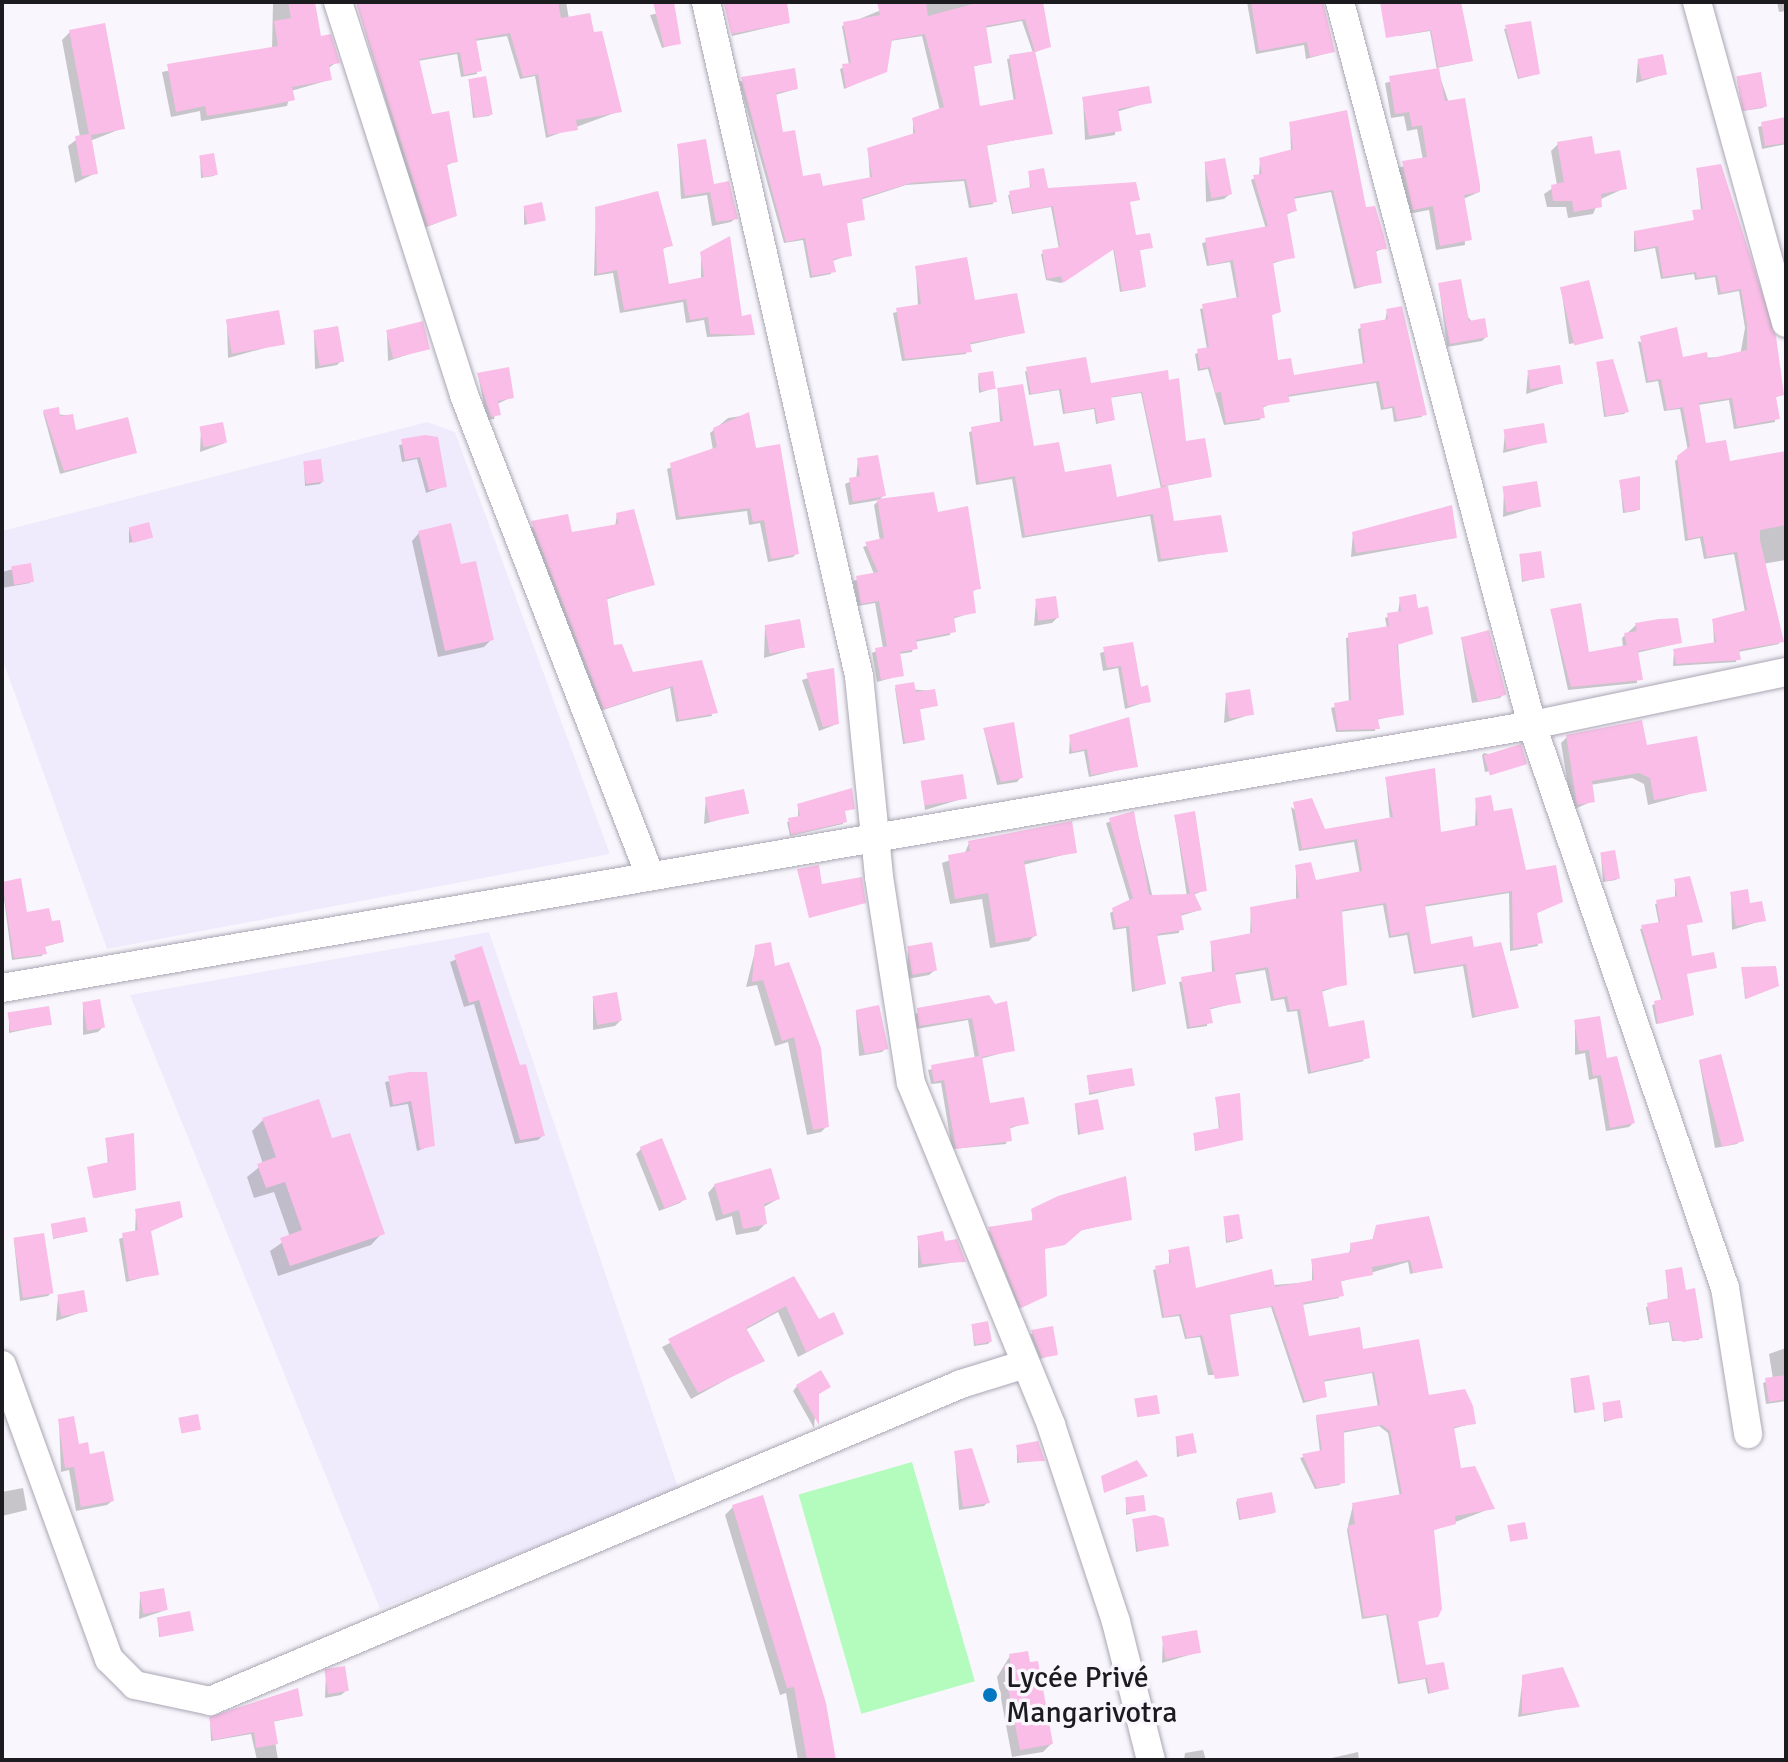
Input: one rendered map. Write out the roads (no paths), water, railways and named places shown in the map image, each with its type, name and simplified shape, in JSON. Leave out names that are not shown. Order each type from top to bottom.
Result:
[{"type":"street","points":[[338,2],[464,395],[649,873]]},
{"type":"street","points":[[706,2],[847,618],[871,752],[876,834],[915,1097],[1086,1527],[1151,1760]]},
{"type":"street","points":[[1340,2],[1532,725],[1669,1106],[1673,1154],[1725,1288],[1748,1434]]},
{"type":"street","points":[[1697,2],[1786,323]]},
{"type":"street","points":[[2,988],[649,873],[1532,725],[1786,672]]},
{"type":"street","points":[[2,1365],[109,1659],[135,1685],[210,1701],[961,1384],[1022,1365]]},
{"type":"place","name":"Lycée Privé Mangarivotra","points":[[990,1695]]}]
